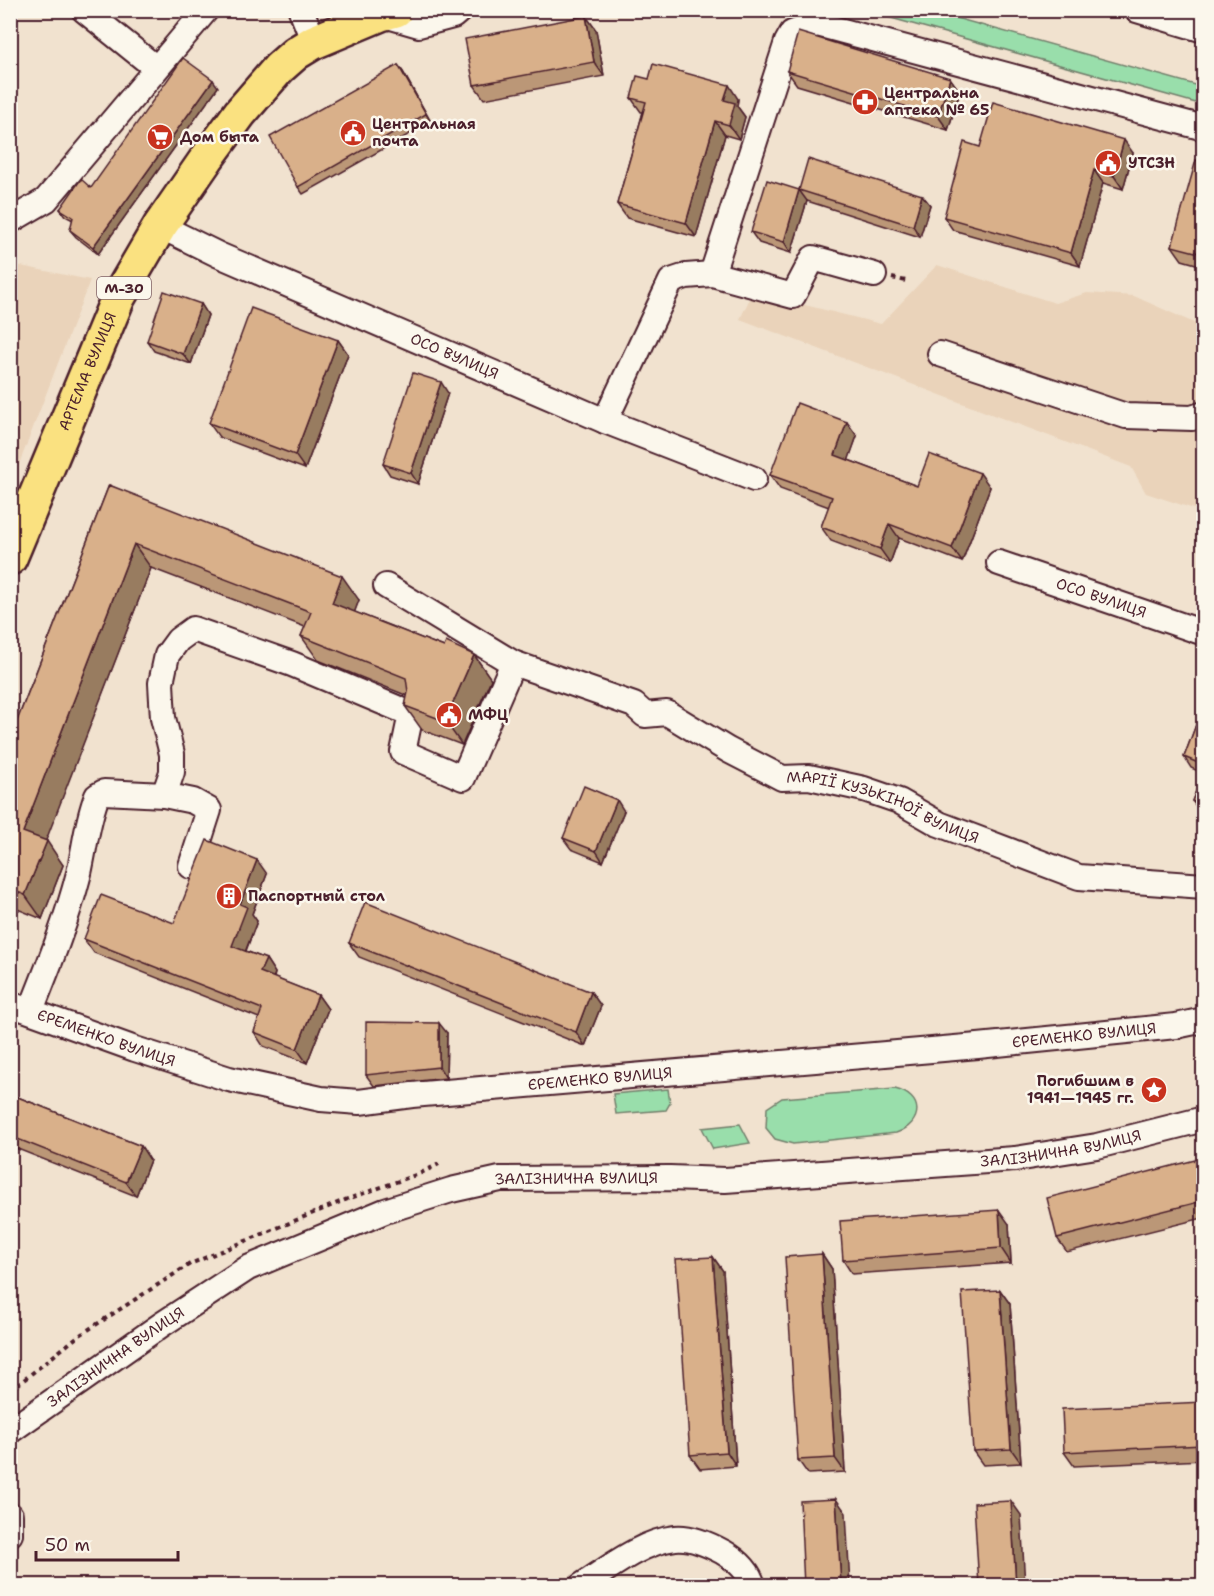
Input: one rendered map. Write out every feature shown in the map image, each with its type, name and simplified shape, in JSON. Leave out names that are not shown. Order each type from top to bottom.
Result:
[{"type":"highway","name":"М-30","points":[[305,47],[389,12]]},
{"type":"highway","name":"АРТЕМА ВУЛИЦЯ","points":[[10,558],[118,298],[160,226],[240,113],[279,68],[305,47]]},
{"type":"street","points":[[10,221],[46,200],[206,10]]},
{"type":"street","points":[[301,10],[305,47]]},
{"type":"street","points":[[389,12],[419,25],[453,16],[460,10]]},
{"type":"street","points":[[1137,10],[1203,30]]},
{"type":"street","points":[[90,12],[156,68]]},
{"type":"street","points":[[712,274],[787,42],[792,33],[817,24],[1203,128]]},
{"type":"street","name":"ОСО ВУЛИЦЯ","points":[[160,226],[219,255],[605,421],[754,479]]},
{"type":"street","points":[[605,421],[671,281],[686,276],[712,274],[793,296],[813,258],[874,275]]},
{"type":"street","points":[[940,354],[1126,416],[1192,418],[1203,414]]},
{"type":"street","name":"ОСО ВУЛИЦЯ","points":[[999,563],[1203,633]]},
{"type":"street","name":"МАРІЇ КУЗЬКІНОЇ ВУЛИЦЯ","points":[[386,586],[513,663],[634,705],[645,715],[667,713],[728,750],[782,778],[809,777],[864,789],[890,798],[939,824],[1079,878],[1203,886]]},
{"type":"street","points":[[164,795],[172,772],[172,754],[163,718],[161,682],[167,655],[178,640],[193,629],[292,664],[411,714],[403,752],[463,778],[513,663]]},
{"type":"street","points":[[21,1007],[64,925],[79,872],[90,813],[97,796],[104,792],[164,795],[193,801],[209,810],[191,866]]},
{"type":"street","name":"ЄРЕМЕНКО ВУЛИЦЯ","points":[[21,1007],[135,1049],[229,1079],[321,1099],[358,1102],[412,1095],[978,1046],[1176,1026],[1203,1020]]},
{"type":"street","name":"ЗАЛІЗНИЧНА ВУЛИЦЯ","points":[[10,1431],[161,1325],[248,1268],[385,1211],[451,1190],[500,1179],[725,1180],[1015,1159],[1097,1146],[1203,1119]]},
{"type":"street","points":[[10,1515],[10,1534]]},
{"type":"street","points":[[581,1586],[650,1544],[677,1537],[705,1543],[729,1556],[751,1580]]},
{"type":"shaded area","points":[[10,264],[90,280],[11,485]]},
{"type":"shaded area","points":[[937,265],[1055,303],[1087,293],[1134,296],[1203,327],[1203,512],[1146,493],[1131,467],[740,319],[753,292],[881,324]]},
{"type":"green space","points":[[866,11],[931,11],[1203,87],[1203,105]]},
{"type":"green space","points":[[668,1089],[670,1103],[666,1110],[616,1114],[613,1094]]},
{"type":"green space","points":[[895,1089],[911,1097],[917,1110],[912,1123],[896,1133],[793,1144],[775,1139],[766,1128],[767,1108],[782,1098]]},
{"type":"green space","points":[[740,1124],[750,1143],[713,1149],[702,1128]]},
{"type":"building","points":[[586,16],[594,62],[474,85],[465,39]]},
{"type":"building","points":[[798,32],[950,78],[938,116],[787,71]]},
{"type":"building","name":"Дом быта","points":[[183,58],[213,80],[93,247],[70,230],[73,217],[60,209],[81,179],[91,188]]},
{"type":"building","points":[[653,64],[729,85],[724,100],[735,103],[729,125],[715,121],[686,223],[617,204],[646,102],[631,98],[637,76],[649,79]]},
{"type":"building","name":"Центральная почта","points":[[398,65],[426,114],[298,187],[270,137]]},
{"type":"building","points":[[993,102],[1124,140],[1114,176],[1094,170],[1071,253],[944,217],[964,142],[980,147]]},
{"type":"building","points":[[808,159],[922,195],[913,226],[799,190]]},
{"type":"building","points":[[1196,160],[1203,162],[1203,254],[1172,246]]},
{"type":"building","points":[[767,180],[799,190],[784,242],[751,232]]},
{"type":"building","points":[[164,291],[201,304],[183,354],[147,341]]},
{"type":"building","points":[[251,308],[338,340],[295,455],[209,423]]},
{"type":"building","points":[[413,373],[441,382],[411,473],[383,464]]},
{"type":"building","points":[[797,403],[847,422],[835,455],[917,486],[929,454],[980,473],[952,548],[889,524],[880,549],[821,527],[832,497],[770,475]]},
{"type":"building","points":[[109,485],[342,576],[332,603],[444,647],[446,642],[474,655],[445,721],[405,706],[408,692],[406,678],[301,636],[311,612],[134,544],[23,832],[47,841],[25,895],[10,889],[10,739]]},
{"type":"building","points":[[1203,706],[1203,765],[1184,757]]},
{"type":"building","points":[[1203,774],[1203,805],[1192,801]]},
{"type":"building","points":[[584,786],[617,800],[596,851],[563,838]]},
{"type":"building","points":[[207,840],[257,860],[240,904],[247,907],[232,946],[266,959],[260,972],[318,995],[297,1049],[254,1032],[262,1009],[84,939],[101,895],[174,923]]},
{"type":"building","points":[[365,902],[591,992],[576,1032],[349,943]]},
{"type":"building","points":[[366,1022],[439,1023],[439,1067],[366,1075]]},
{"type":"building","points":[[10,1094],[141,1146],[126,1182],[10,1136]]},
{"type":"building","points":[[1203,1158],[1203,1201],[1057,1238],[1047,1198]]},
{"type":"building","points":[[999,1210],[1001,1248],[843,1260],[840,1221]]},
{"type":"building","points":[[822,1254],[835,1458],[798,1460],[785,1257]]},
{"type":"building","points":[[713,1257],[727,1452],[690,1455],[676,1259]]},
{"type":"building","points":[[1000,1290],[1011,1449],[973,1451],[962,1292]]},
{"type":"building","points":[[1203,1402],[1203,1445],[1064,1452],[1062,1409]]},
{"type":"building","points":[[836,1499],[841,1586],[804,1586],[800,1501]]},
{"type":"building","points":[[1011,1501],[1016,1586],[979,1586],[974,1503]]},
{"type":"place","name":"Центральна аптека № 65","points":[[865,102]]},
{"type":"place","name":"Центральная почта","points":[[353,133]]},
{"type":"place","name":"Дом быта","points":[[160,137]]},
{"type":"place","name":"УТСЗН","points":[[1108,163]]},
{"type":"place","name":"МФЦ","points":[[449,715]]},
{"type":"place","name":"Паспортный стол","points":[[229,896]]},
{"type":"place","name":"Погибшим в 1941—1945 гг.","points":[[1154,1090]]}]
